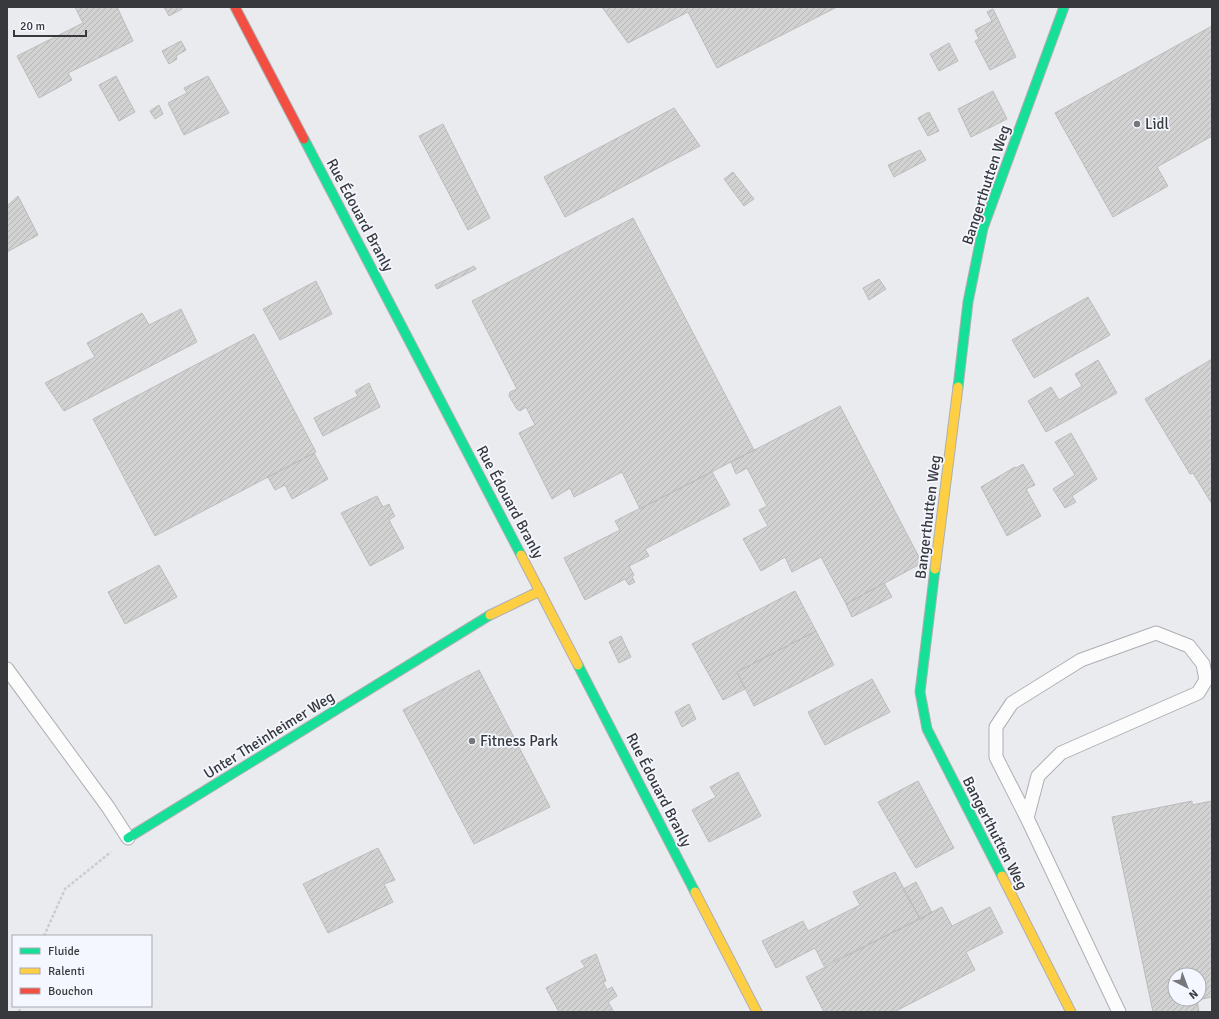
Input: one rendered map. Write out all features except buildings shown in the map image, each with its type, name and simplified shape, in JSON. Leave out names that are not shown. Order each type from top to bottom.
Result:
[{"type":"street","name":"Rue Édouard Branly","points":[[235,7],[540,591],[757,1012]]},
{"type":"street","name":"Bangerthutten Weg","points":[[1064,7],[983,228],[968,302],[920,692],[927,729],[1071,1012]]},
{"type":"street","name":"Unter Theinheimer Weg","points":[[128,838],[489,616],[540,591]]},
{"type":"lane","points":[[1027,818],[1038,776],[1061,753],[1198,693],[1206,680],[1204,664],[1189,646],[1156,633],[1081,660],[1012,703],[996,727],[996,757],[1027,818],[1119,1012]]},
{"type":"lane","points":[[7,669],[108,808],[128,838]]},
{"type":"path","points":[[44,935],[65,889],[128,838]]},
{"type":"traffic: fast","points":[[958,387],[968,302],[983,228],[1064,7]]},
{"type":"traffic: fast","points":[[304,139],[521,555]]},
{"type":"traffic: fast","points":[[935,569],[920,692],[927,729],[1002,876]]},
{"type":"traffic: fast","points":[[128,838],[490,615]]},
{"type":"traffic: fast","points":[[578,665],[695,892]]},
{"type":"traffic: slow","points":[[935,569],[958,387]]},
{"type":"traffic: slow","points":[[521,555],[578,665]]},
{"type":"traffic: slow","points":[[490,615],[540,591]]},
{"type":"traffic: slow","points":[[1002,876],[1071,1012]]},
{"type":"traffic: slow","points":[[695,892],[757,1012]]},
{"type":"traffic: jam","points":[[235,7],[304,139]]},
{"type":"place","name":"Lidl","points":[[1137,124]]},
{"type":"place","name":"Fitness Park","points":[[472,741]]}]
